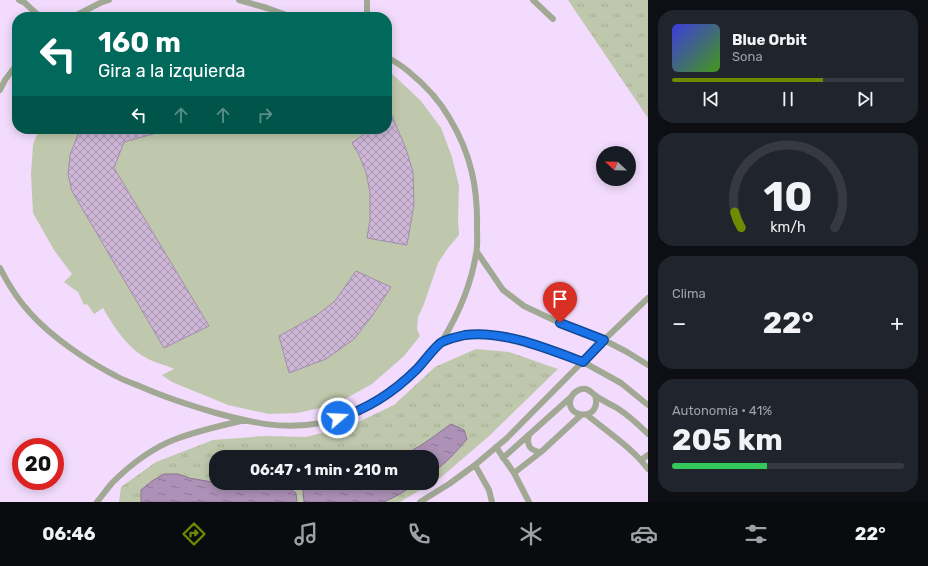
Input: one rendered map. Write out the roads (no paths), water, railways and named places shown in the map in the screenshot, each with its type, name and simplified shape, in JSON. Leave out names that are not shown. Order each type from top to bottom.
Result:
[{"type":"lane","points":[[20,0],[35,12]]},
{"type":"lane","points":[[82,12],[110,0]]},
{"type":"lane","points":[[239,0],[278,12]]},
{"type":"lane","points":[[367,0],[367,12]]},
{"type":"lane","points":[[533,0],[553,19]]},
{"type":"lane","points":[[0,268],[8,284],[31,313],[56,337],[84,357],[117,376],[157,394],[200,409],[244,421],[272,426],[297,426],[323,422],[353,413],[375,402],[397,387],[417,369],[441,342],[459,308],[470,281],[477,252],[476,190],[470,164],[462,140],[450,117],[432,93],[408,70],[392,60]]},
{"type":"lane","points":[[0,90],[12,71]]},
{"type":"lane","points":[[477,252],[503,290],[524,306],[560,323],[604,340],[647,363]]},
{"type":"lane","points":[[420,502],[450,484],[507,438],[648,298]]},
{"type":"lane","points":[[441,342],[465,335],[492,335],[511,338],[541,346],[583,362],[621,383],[648,405]]},
{"type":"lane","points":[[503,458],[575,392],[585,389],[619,410],[648,434]]},
{"type":"lane","points":[[514,473],[584,415],[593,410],[596,403],[595,395]]},
{"type":"lane","points":[[571,397],[570,403],[572,409],[576,413],[584,415],[617,439],[641,460],[648,469]]},
{"type":"lane","points":[[97,502],[111,484],[130,466],[151,451],[175,439],[204,430],[244,421]]},
{"type":"lane","points":[[529,435],[527,440],[528,445],[532,449],[541,452]]},
{"type":"lane","points":[[496,447],[514,473],[529,502]]},
{"type":"lane","points":[[641,460],[648,455]]},
{"type":"lane","points":[[475,465],[488,490],[492,502]]},
{"type":"water","points":[[451,424],[464,430],[467,439],[439,468],[439,450],[413,450]]},
{"type":"water","points":[[164,474],[178,474],[189,478],[209,481],[209,490],[292,490],[296,493],[297,502],[141,502],[141,490]]},
{"type":"water","points":[[303,490],[406,490],[384,502],[304,502]]}]
